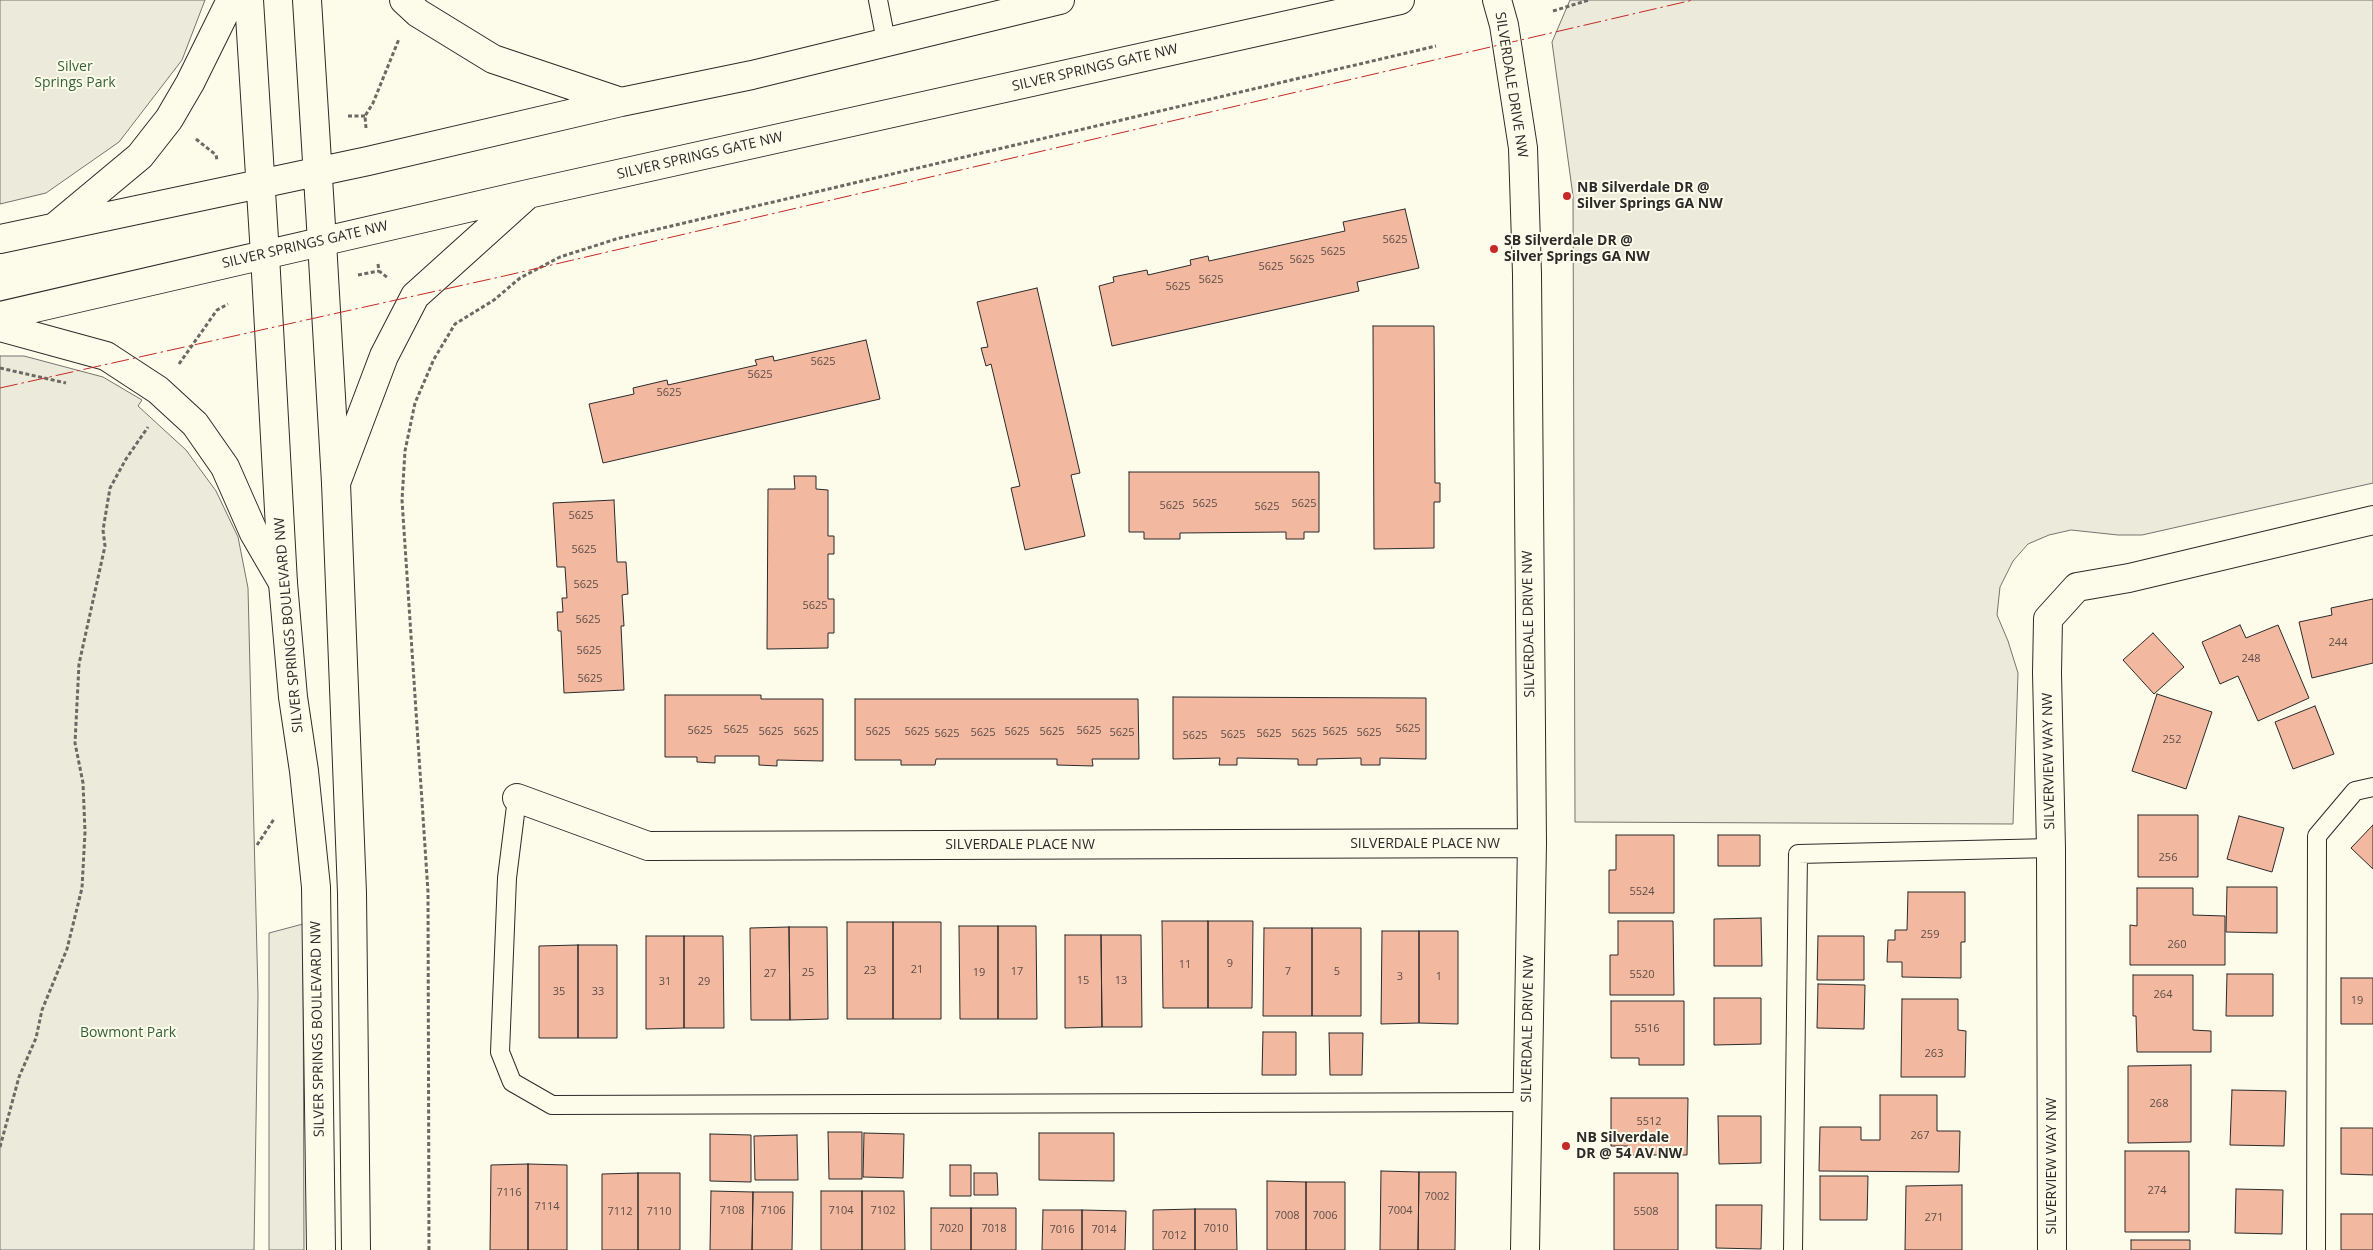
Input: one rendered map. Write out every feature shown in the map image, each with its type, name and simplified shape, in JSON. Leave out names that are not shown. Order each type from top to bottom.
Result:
[{"type":"street","points":[[54,228],[140,156],[169,119],[190,84],[231,0]]},
{"type":"street","name":"SILVER SPRINGS BOULEVARD NW","points":[[249,0],[283,583],[293,697],[304,771],[316,887],[321,1250]]},
{"type":"street","points":[[307,0],[336,483],[352,893],[356,1250]]},
{"type":"street","points":[[404,0],[418,13],[492,59],[621,102]]},
{"type":"street","points":[[0,239],[318,172],[621,102],[752,75],[1060,0]]},
{"type":"street","name":"SILVER SPRINGS GATE NW","points":[[0,316],[528,194],[1400,0]]},
{"type":"street","name":"SILVERDALE DRIVE NW","points":[[1497,0],[1504,25],[1523,148],[1526,274],[1532,843],[1525,1250]]},
{"type":"street","points":[[336,483],[384,356],[415,296],[528,194]]},
{"type":"street","points":[[0,327],[106,356],[158,390],[195,424],[225,467],[254,532],[283,583]]},
{"type":"street","name":"SILVERVIEW WAY NW","points":[[2052,1250],[2051,848],[2047,673],[2048,619],[2078,587],[2128,578],[2373,520]]},
{"type":"street","name":"SILVERDALE PLACE NW","points":[[517,798],[648,846],[1532,843]]},
{"type":"lane","points":[[878,0],[886,41]]},
{"type":"lane","points":[[2316,1250],[2317,836],[2355,791],[2373,787]]},
{"type":"lane","points":[[517,798],[507,878],[500,1052],[512,1082],[552,1106],[1527,1102]]},
{"type":"lane","points":[[1793,1250],[1798,854],[2051,848]]},
{"type":"path","points":[[1553,11],[1589,0]]},
{"type":"path","points":[[366,128],[365,116],[373,103],[400,36]]},
{"type":"path","points":[[429,1250],[428,892],[402,500],[404,451],[415,403],[434,359],[455,324],[494,300],[520,278],[560,257],[616,239],[1436,46]]},
{"type":"path","points":[[348,116],[365,116]]},
{"type":"path","points":[[189,134],[216,154],[221,150]]},
{"type":"path","points":[[358,275],[378,271]]},
{"type":"path","points":[[175,369],[217,310],[228,304]]},
{"type":"path","points":[[0,368],[72,384]]},
{"type":"path","points":[[0,1147],[19,1078],[36,1038],[42,1010],[67,949],[82,888],[85,832],[84,803],[83,783],[75,742],[80,664],[105,546],[103,530],[110,488],[126,459],[152,422]]},
{"type":"green space","name":"Silver Springs Park","points":[[0,0],[205,0],[182,60],[119,142],[46,193],[0,204]]},
{"type":"green space","points":[[1570,0],[2373,0],[2373,483],[2142,535],[2118,535],[2071,530],[2049,535],[2028,544],[2013,561],[2000,587],[1997,615],[2018,673],[2013,824],[1575,822],[1573,196],[1552,42]]},
{"type":"green space","name":"Bowmont Park","points":[[0,356],[24,356],[103,377],[142,400],[138,406],[186,450],[216,491],[238,537],[248,588],[258,995],[254,1250],[0,1250]]},
{"type":"shaded area","points":[[303,924],[304,1250],[269,1250],[269,933]]},
{"type":"building","points":[[1405,209],[1419,268],[1357,282],[1359,291],[1112,346],[1099,286],[1114,282],[1113,277],[1147,270],[1148,275],[1191,265],[1190,260],[1208,256],[1209,261],[1345,231],[1343,222]]},
{"type":"building","points":[[1037,288],[1080,473],[1071,475],[1085,536],[1025,550],[1011,488],[1020,486],[991,364],[986,366],[981,348],[988,347],[977,302]]},
{"type":"building","points":[[1373,326],[1434,326],[1435,483],[1440,483],[1440,502],[1434,502],[1434,548],[1374,549]]},
{"type":"building","points":[[866,340],[880,399],[603,463],[589,404],[634,394],[633,388],[667,380],[668,385],[757,365],[755,360],[773,356],[774,361]]},
{"type":"building","points":[[1129,472],[1319,472],[1319,532],[1304,532],[1304,539],[1286,539],[1286,532],[1180,533],[1180,539],[1144,539],[1144,532],[1129,532]]},
{"type":"building","points":[[794,476],[816,476],[816,489],[828,490],[828,536],[834,536],[834,554],[828,554],[828,599],[834,599],[834,633],[828,633],[828,648],[767,649],[768,489],[795,489]]},
{"type":"building","points":[[614,500],[617,562],[626,562],[628,594],[622,595],[624,626],[621,626],[624,690],[564,693],[561,631],[558,631],[557,612],[563,612],[562,598],[567,598],[565,567],[557,567],[553,503]]},
{"type":"building","points":[[2373,599],[2373,663],[2312,678],[2299,622],[2332,615],[2331,608]]},
{"type":"building","points":[[2240,625],[2246,638],[2278,625],[2309,698],[2258,721],[2238,676],[2220,684],[2202,642]]},
{"type":"building","points":[[2153,633],[2184,667],[2154,694],[2123,660]]},
{"type":"building","points":[[2157,694],[2212,712],[2186,789],[2132,771]]},
{"type":"building","points":[[665,695],[761,695],[761,699],[823,699],[823,761],[777,760],[777,766],[759,765],[759,756],[715,756],[715,763],[697,762],[697,757],[665,757]]},
{"type":"building","points":[[1173,697],[1426,698],[1426,759],[1380,758],[1380,765],[1361,765],[1361,758],[1317,759],[1317,765],[1298,765],[1298,759],[1237,758],[1237,765],[1219,765],[1220,758],[1173,759]]},
{"type":"building","points":[[855,699],[1138,699],[1139,759],[1092,759],[1093,766],[1057,765],[1057,759],[936,759],[935,765],[901,765],[901,760],[855,760]]},
{"type":"building","points":[[2315,706],[2334,754],[2293,769],[2275,722]]},
{"type":"building","points":[[2138,815],[2198,815],[2198,877],[2138,877]]},
{"type":"building","points":[[2239,816],[2284,828],[2272,872],[2227,859]]},
{"type":"building","points":[[2373,825],[2373,869],[2351,848]]},
{"type":"building","points":[[1616,835],[1674,835],[1674,913],[1609,913],[1609,870],[1616,870]]},
{"type":"building","points":[[1718,835],[1760,835],[1760,866],[1718,866]]},
{"type":"building","points":[[2227,887],[2277,887],[2277,933],[2226,932]]},
{"type":"building","points":[[2137,888],[2193,888],[2193,915],[2225,916],[2225,965],[2130,965],[2130,925],[2137,926]]},
{"type":"building","points":[[1908,892],[1965,892],[1965,942],[1961,942],[1961,978],[1902,977],[1902,962],[1887,962],[1888,940],[1895,940],[1895,930],[1907,930]]},
{"type":"building","points":[[1761,918],[1762,966],[1714,966],[1714,919]]},
{"type":"building","points":[[1162,921],[1208,921],[1208,1008],[1163,1008]]},
{"type":"building","points":[[1208,921],[1253,921],[1252,1008],[1208,1008]]},
{"type":"building","points":[[1618,921],[1673,921],[1674,995],[1610,995],[1610,955],[1618,955]]},
{"type":"building","points":[[847,922],[893,922],[893,1019],[847,1019]]},
{"type":"building","points":[[893,922],[941,922],[941,1019],[893,1019]]},
{"type":"building","points":[[959,926],[998,926],[998,1019],[960,1019]]},
{"type":"building","points":[[998,926],[1036,926],[1037,1019],[998,1019]]},
{"type":"building","points":[[789,927],[827,927],[828,1019],[790,1020]]},
{"type":"building","points":[[789,927],[790,1020],[751,1020],[750,928]]},
{"type":"building","points":[[1264,928],[1312,928],[1312,1016],[1263,1016]]},
{"type":"building","points":[[1312,928],[1361,928],[1361,1016],[1312,1016]]},
{"type":"building","points":[[1382,931],[1419,931],[1419,1023],[1381,1024]]},
{"type":"building","points":[[1419,931],[1458,931],[1458,1024],[1419,1023]]},
{"type":"building","points":[[1065,935],[1101,935],[1102,1027],[1065,1028]]},
{"type":"building","points":[[1101,935],[1141,935],[1142,1027],[1102,1027]]},
{"type":"building","points":[[646,936],[684,936],[684,1028],[646,1029]]},
{"type":"building","points":[[684,936],[723,936],[724,1028],[684,1028]]},
{"type":"building","points":[[1818,936],[1864,936],[1864,980],[1817,980]]},
{"type":"building","points":[[578,945],[617,945],[617,1038],[578,1038]]},
{"type":"building","points":[[578,945],[578,1038],[539,1038],[539,946]]},
{"type":"building","points":[[2227,974],[2273,974],[2273,1016],[2226,1016]]},
{"type":"building","points":[[2133,975],[2193,975],[2193,1030],[2211,1031],[2211,1052],[2137,1052],[2136,1016],[2133,1016]]},
{"type":"building","points":[[2341,978],[2373,978],[2373,1024],[2341,1024]]},
{"type":"building","points":[[1818,984],[1865,985],[1864,1029],[1817,1028]]},
{"type":"building","points":[[1714,998],[1761,998],[1761,1044],[1714,1045]]},
{"type":"building","points":[[1902,999],[1958,999],[1958,1030],[1966,1031],[1965,1077],[1901,1077]]},
{"type":"building","points":[[1611,1001],[1684,1001],[1684,1065],[1639,1065],[1639,1058],[1611,1058]]},
{"type":"building","points":[[1263,1032],[1296,1032],[1296,1075],[1262,1075]]},
{"type":"building","points":[[1329,1033],[1363,1033],[1362,1075],[1330,1075]]},
{"type":"building","points":[[2191,1065],[2191,1142],[2128,1143],[2128,1066]]},
{"type":"building","points":[[2232,1090],[2286,1091],[2284,1146],[2230,1145]]},
{"type":"building","points":[[1880,1095],[1937,1095],[1937,1131],[1960,1131],[1959,1172],[1819,1171],[1820,1127],[1861,1127],[1861,1140],[1880,1140]]},
{"type":"building","points":[[1611,1098],[1688,1098],[1687,1155],[1628,1155],[1628,1146],[1611,1146]]},
{"type":"building","points":[[1718,1116],[1761,1116],[1761,1163],[1719,1164]]},
{"type":"building","points":[[2341,1128],[2373,1128],[2373,1175],[2341,1174]]},
{"type":"building","points":[[828,1132],[862,1132],[862,1179],[829,1179]]},
{"type":"building","points":[[864,1133],[904,1134],[903,1178],[863,1177]]},
{"type":"building","points":[[1039,1133],[1114,1133],[1114,1181],[1039,1180]]},
{"type":"building","points":[[710,1134],[751,1135],[751,1182],[710,1181]]},
{"type":"building","points":[[797,1135],[798,1180],[755,1180],[754,1136]]},
{"type":"building","points":[[2125,1151],[2189,1151],[2189,1232],[2125,1232]]},
{"type":"building","points":[[528,1164],[567,1165],[567,1250],[528,1250]]},
{"type":"building","points":[[528,1164],[528,1250],[490,1250],[491,1165]]},
{"type":"building","points":[[950,1165],[971,1165],[971,1196],[950,1196]]},
{"type":"building","points":[[1381,1171],[1419,1172],[1418,1250],[1380,1250]]},
{"type":"building","points":[[1419,1172],[1456,1172],[1455,1250],[1418,1250]]},
{"type":"building","points":[[638,1173],[680,1173],[680,1250],[638,1250]]},
{"type":"building","points":[[638,1173],[638,1250],[602,1250],[602,1174]]},
{"type":"building","points":[[974,1173],[997,1173],[998,1195],[974,1195]]},
{"type":"building","points":[[1614,1173],[1678,1173],[1678,1250],[1614,1250]]},
{"type":"building","points":[[1820,1176],[1868,1176],[1867,1220],[1820,1220]]},
{"type":"building","points":[[1267,1181],[1306,1182],[1306,1250],[1267,1250]]},
{"type":"building","points":[[1306,1182],[1345,1182],[1345,1250],[1306,1250]]},
{"type":"building","points":[[1962,1185],[1962,1250],[1905,1250],[1906,1186]]},
{"type":"building","points":[[2236,1189],[2283,1190],[2282,1234],[2235,1233]]},
{"type":"building","points":[[711,1191],[753,1192],[752,1250],[710,1250]]},
{"type":"building","points":[[821,1191],[862,1191],[862,1250],[821,1250]]},
{"type":"building","points":[[862,1191],[904,1191],[905,1250],[862,1250]]},
{"type":"building","points":[[753,1192],[793,1192],[792,1250],[752,1250]]},
{"type":"building","points":[[1716,1205],[1762,1205],[1761,1249],[1716,1248]]},
{"type":"building","points":[[931,1208],[971,1208],[971,1250],[931,1250]]},
{"type":"building","points":[[971,1208],[1016,1208],[1016,1250],[971,1250]]},
{"type":"building","points":[[1195,1209],[1236,1209],[1237,1250],[1195,1250]]},
{"type":"building","points":[[1195,1209],[1195,1250],[1153,1250],[1153,1210]]},
{"type":"building","points":[[1043,1210],[1082,1210],[1082,1250],[1042,1250]]},
{"type":"building","points":[[1082,1210],[1126,1211],[1125,1250],[1082,1250]]},
{"type":"building","points":[[2341,1214],[2373,1214],[2373,1250],[2341,1250]]},
{"type":"building","points":[[2131,1240],[2190,1240],[2190,1250],[2131,1250]]},
{"type":"power","points":[[0,388],[504,276],[1693,0]]},
{"type":"place","name":"NB Silverdale DR @ Silver Springs GA NW","points":[[1567,196]]},
{"type":"place","name":"SB Silverdale DR @ Silver Springs GA NW","points":[[1494,249]]},
{"type":"place","name":"NB Silverdale DR @ 54 AV NW","points":[[1566,1146]]}]
